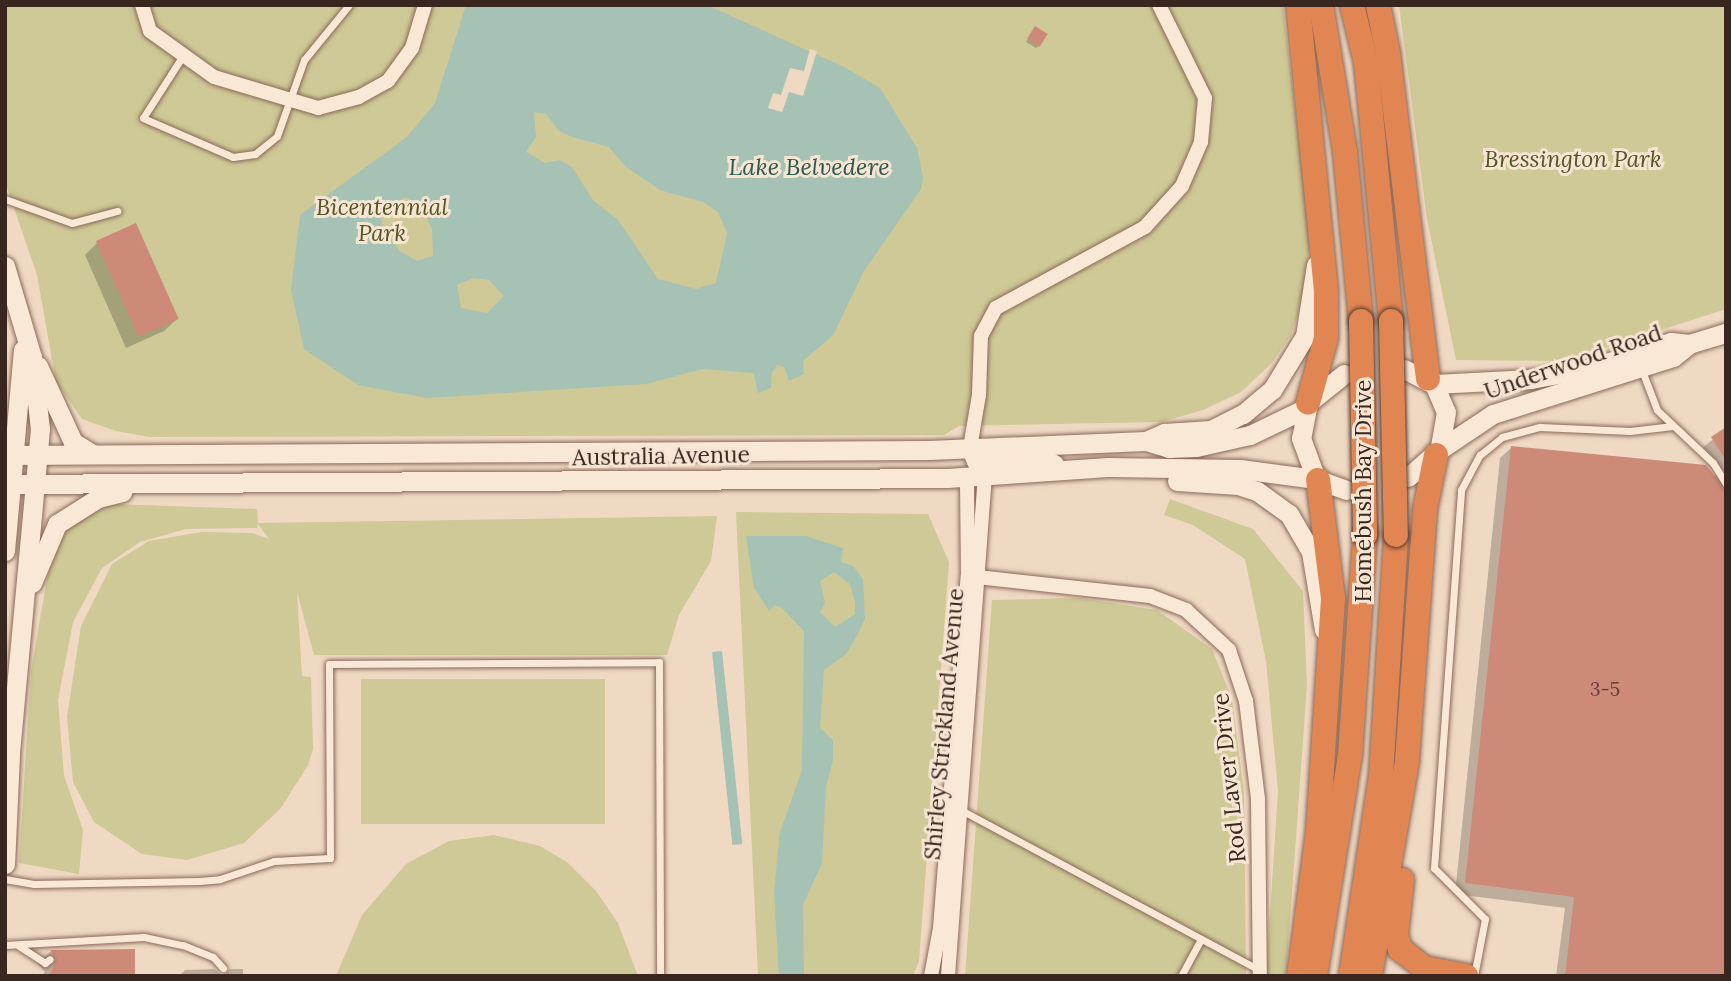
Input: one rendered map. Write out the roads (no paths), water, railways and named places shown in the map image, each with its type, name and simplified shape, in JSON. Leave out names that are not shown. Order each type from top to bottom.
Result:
[{"type":"highway","points":[[1298,5],[1322,214],[1326,338],[1307,406]]},
{"type":"highway","name":"Homebush Bay Drive","points":[[1315,976],[1350,756],[1365,535],[1362,321],[1345,152],[1321,5]]},
{"type":"highway","name":"Homebush Bay Drive","points":[[1351,976],[1381,776],[1396,535],[1391,321],[1366,62],[1352,5]]},
{"type":"highway","points":[[1378,5],[1388,53],[1431,382]]},
{"type":"highway","points":[[1370,976],[1407,761],[1425,509],[1438,452]]},
{"type":"highway","points":[[1299,976],[1318,831],[1333,579],[1317,480]]},
{"type":"highway","points":[[1407,761],[1410,822],[1396,936],[1400,949],[1417,964],[1466,976]]},
{"type":"main road","points":[[1146,441],[1164,433],[1195,434],[1227,423],[1257,405],[1283,377],[1308,322],[1322,214]]},
{"type":"main road","points":[[5,266],[28,349],[39,455],[23,611],[5,864]]},
{"type":"main road","name":"Underwood Road","points":[[1408,477],[1438,452],[1493,414],[1673,357],[1689,344],[1726,333]]},
{"type":"main road","name":"Underwood Road","points":[[1431,382],[1543,377],[1671,342],[1689,344]]},
{"type":"main road","points":[[28,349],[73,442],[95,455]]},
{"type":"main road","points":[[5,551],[10,455],[28,349]]},
{"type":"main road","points":[[1405,369],[1431,382],[1447,412],[1438,452]]},
{"type":"main road","name":"Australia Avenue","points":[[10,455],[970,448],[1146,441],[1169,448],[1227,442],[1307,406],[1344,374]]},
{"type":"main road","points":[[1307,406],[1301,446],[1317,480]]},
{"type":"main road","points":[[970,448],[976,460],[1042,459],[1105,479],[1238,485],[1281,507],[1303,532],[1311,552],[1329,674]]},
{"type":"main road","name":"Australia Avenue","points":[[8,484],[155,485],[976,476],[1075,470],[1240,469],[1317,480],[1346,490]]},
{"type":"main road","points":[[23,611],[57,524],[98,498],[155,485]]},
{"type":"street","points":[[142,5],[150,31],[182,57],[214,77],[288,102],[318,108],[359,97],[388,81],[412,48],[425,5]]},
{"type":"street","points":[[970,448],[979,395],[981,336],[996,308],[1145,227],[1182,187],[1200,142],[1205,98],[1159,5]]},
{"type":"street","name":"Shirley Strickland Avenue","points":[[948,976],[960,810],[976,476]]},
{"type":"street","name":"Shirley Strickland Avenue","points":[[931,976],[940,928],[973,577]]},
{"type":"street","name":"Rod Laver Drive","points":[[973,577],[1090,587],[1169,601],[1202,620],[1229,650],[1246,701],[1257,787],[1260,974]]},
{"type":"lane","points":[[182,57],[143,118],[196,144],[233,157],[255,154],[277,136],[304,60],[349,5]]},
{"type":"lane","points":[[5,199],[72,223],[117,211]]},
{"type":"lane","points":[[1641,367],[1657,410],[1713,463],[1726,484]]},
{"type":"lane","points":[[1474,976],[1485,919],[1434,868],[1461,490],[1480,455],[1502,437],[1541,427],[1630,432],[1674,426]]},
{"type":"lane","points":[[5,878],[34,884],[199,881],[220,879],[274,861],[330,858],[329,664],[659,662],[660,976]]},
{"type":"lane","points":[[960,810],[1201,939],[1260,974]]},
{"type":"lane","points":[[5,945],[77,938],[144,937],[183,945],[213,957],[223,968]]},
{"type":"lane","points":[[1181,976],[1201,939]]},
{"type":"lane","points":[[18,945],[45,963],[50,959]]},
{"type":"water","name":"Lake Belvedere","points":[[466,5],[707,5],[844,67],[880,88],[917,148],[923,177],[921,189],[864,271],[833,335],[803,361],[804,374],[789,381],[784,367],[777,365],[772,373],[771,388],[758,393],[754,373],[702,369],[646,384],[427,398],[358,385],[304,349],[291,290],[300,215],[407,137],[435,103]],"holes":[[[534,112],[546,114],[559,131],[609,147],[626,167],[660,190],[703,202],[718,212],[727,233],[716,283],[696,289],[658,279],[618,220],[593,200],[572,167],[560,160],[545,163],[526,152],[536,137]],[[406,197],[422,208],[432,229],[433,256],[417,261],[400,251],[383,230],[380,213]],[[473,278],[489,280],[504,296],[487,313],[461,308],[457,285]]]},
{"type":"water","points":[[746,536],[806,536],[843,548],[841,562],[853,566],[863,579],[865,618],[846,654],[824,670],[820,728],[833,740],[833,760],[826,787],[822,863],[803,905],[804,976],[779,976],[774,892],[780,832],[802,770],[804,631],[782,608],[775,605],[769,611],[754,588]],"holes":[[[834,572],[850,584],[855,614],[835,627],[820,612],[825,603],[820,581]]]},
{"type":"water","points":[[722,651],[742,844],[732,845],[712,652]]},
{"type":"park label","name":"Bressington Park","points":[[1573,159]]},
{"type":"park label","name":"Bicentennial Park","points":[[382,220]]}]
